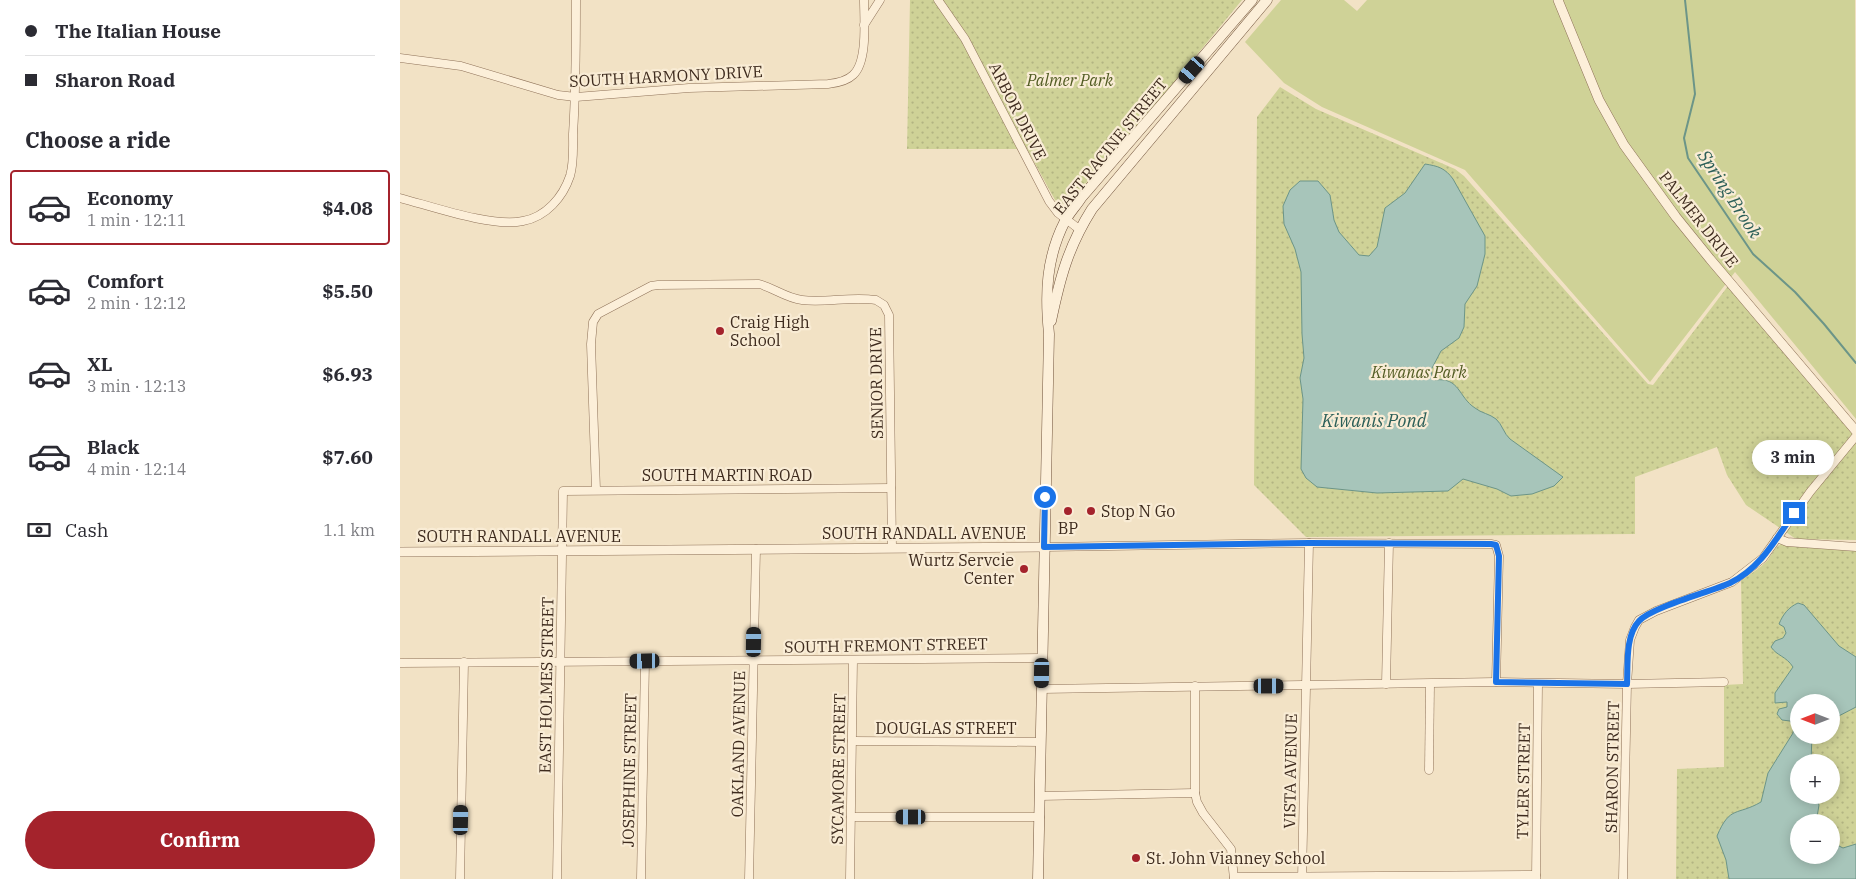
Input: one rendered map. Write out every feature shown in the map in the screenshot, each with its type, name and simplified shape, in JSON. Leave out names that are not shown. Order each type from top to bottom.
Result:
[{"type":"main road","name":"EAST RACINE STREET","points":[[1038,879],[1048,334],[1046,294],[1051,260],[1066,219],[1081,198],[1252,0]]},
{"type":"main road","name":"EAST RACINE STREET","points":[[1048,334],[1067,255],[1079,229],[1103,194],[1267,0]]},
{"type":"street","points":[[400,198],[492,222],[522,222],[535,218],[556,201],[571,174],[576,97],[576,0]]},
{"type":"street","name":"SOUTH HARMONY DRIVE","points":[[400,58],[461,66],[558,94],[576,97],[689,88],[828,84],[842,82],[853,76],[860,66],[864,25],[864,0]]},
{"type":"street","name":"SOUTH HARMONY DRIVE","points":[[864,25],[880,0]]},
{"type":"street","name":"ARBOR DRIVE","points":[[938,0],[965,39],[1049,201],[1054,208],[1079,229]]},
{"type":"street","name":"PALMER DRIVE","points":[[1558,0],[1599,100],[1624,145],[1704,252],[1856,431]]},
{"type":"street","name":"SENIOR DRIVE","points":[[596,490],[591,344],[595,318],[608,308],[651,286],[745,284],[766,286],[785,296],[804,300],[876,300],[888,310],[890,333],[892,548]]},
{"type":"street","points":[[1856,436],[1810,492],[1777,538],[1787,542],[1856,547]]},
{"type":"street","name":"SOUTH MARTIN ROAD","points":[[563,491],[891,488]]},
{"type":"street","name":"EAST HOLMES STREET","points":[[556,879],[563,491]]},
{"type":"street","name":"SHARON STREET","points":[[1623,879],[1627,684],[1630,640],[1635,627],[1639,620],[1656,611],[1732,582],[1763,558],[1777,538]]},
{"type":"street","name":"SOUTH RANDALL AVENUE","points":[[400,552],[1309,543],[1491,544],[1496,545],[1499,556],[1496,682]]},
{"type":"street","name":"VISTA AVENUE","points":[[1302,878],[1309,543]]},
{"type":"street","points":[[1386,684],[1389,543]]},
{"type":"street","name":"OAKLAND AVENUE","points":[[749,879],[756,549]]},
{"type":"street","name":"SOUTH FREMONT STREET","points":[[400,663],[1042,658]]},
{"type":"street","name":"SYCAMORE STREET","points":[[850,879],[853,660]]},
{"type":"street","name":"JOSEPHINE STREET","points":[[641,879],[645,661]]},
{"type":"street","points":[[460,879],[464,662]]},
{"type":"street","points":[[1042,689],[1496,682],[1627,684],[1724,682]]},
{"type":"street","points":[[1430,684],[1430,770]]},
{"type":"street","name":"TYLER STREET","points":[[1536,877],[1538,684]]},
{"type":"street","points":[[1195,686],[1195,793],[1203,813],[1232,849],[1234,878],[1536,877]]},
{"type":"street","name":"DOUGLAS STREET","points":[[852,740],[1040,742]]},
{"type":"street","points":[[1040,796],[1195,793]]},
{"type":"street","points":[[851,817],[1040,817]]},
{"type":"green space","name":"Palmer Park","points":[[910,0],[1242,0],[1129,137],[1070,200],[1063,204],[1055,200],[1027,149],[907,149]]},
{"type":"green space","points":[[1281,0],[1344,0],[1357,11],[1367,0],[1855,0],[1856,419],[1735,272],[1650,382],[1465,170],[1322,107],[1284,83],[1245,42]]},
{"type":"green space","name":"Kiwanas Park","points":[[1280,87],[1316,109],[1455,169],[1464,176],[1648,384],[1653,385],[1728,286],[1856,438],[1856,540],[1796,539],[1746,505],[1727,475],[1717,447],[1635,477],[1635,534],[1306,537],[1254,485],[1257,117]]},
{"type":"green space","points":[[1781,544],[1856,550],[1856,879],[1676,879],[1677,769],[1724,767],[1724,685],[1743,684],[1741,581],[1765,563]]},
{"type":"water","name":"Kiwanis Pond","points":[[1425,164],[1441,168],[1450,175],[1485,236],[1485,254],[1477,286],[1465,304],[1464,327],[1459,338],[1441,351],[1431,370],[1432,376],[1435,380],[1443,380],[1454,385],[1469,404],[1496,419],[1510,439],[1563,477],[1554,486],[1532,494],[1511,496],[1497,489],[1463,479],[1448,491],[1377,493],[1317,487],[1306,478],[1301,469],[1303,399],[1300,378],[1304,358],[1301,272],[1295,249],[1284,224],[1283,206],[1290,190],[1300,181],[1318,181],[1330,195],[1334,220],[1339,232],[1359,255],[1369,256],[1377,247],[1385,208],[1405,193]]},
{"type":"water","points":[[1798,603],[1804,605],[1839,646],[1856,657],[1856,707],[1840,715],[1840,694],[1790,694],[1790,721],[1782,720],[1777,714],[1779,709],[1787,707],[1787,702],[1775,703],[1775,693],[1793,667],[1771,647],[1775,641],[1783,638],[1786,633],[1784,627],[1779,624],[1782,617]]},
{"type":"water","points":[[1790,738],[1790,744],[1812,744],[1811,754],[1790,754],[1790,804],[1819,805],[1818,814],[1790,814],[1790,864],[1840,864],[1840,846],[1843,848],[1856,844],[1856,879],[1729,879],[1726,860],[1717,836],[1730,815],[1761,802],[1768,773]]},
{"type":"waterway","name":"Spring Brook","points":[[1685,0],[1695,94],[1684,138],[1688,158],[1753,254],[1795,292],[1856,363]]},
{"type":"place","name":"Craig High School","points":[[720,331]]},
{"type":"place","name":"BP","points":[[1068,511]]},
{"type":"place","name":"Stop N Go","points":[[1091,511]]},
{"type":"place","name":"Wurtz Servcie Center","points":[[1024,569]]},
{"type":"place","name":"St. John Vianney School","points":[[1136,858]]},
{"type":"route","points":[[1045,497],[1044,547],[1309,543],[1485,543],[1496,545],[1499,556],[1496,682],[1538,684],[1627,684],[1630,640],[1639,620],[1656,611],[1732,582],[1763,558],[1794,513]]}]
